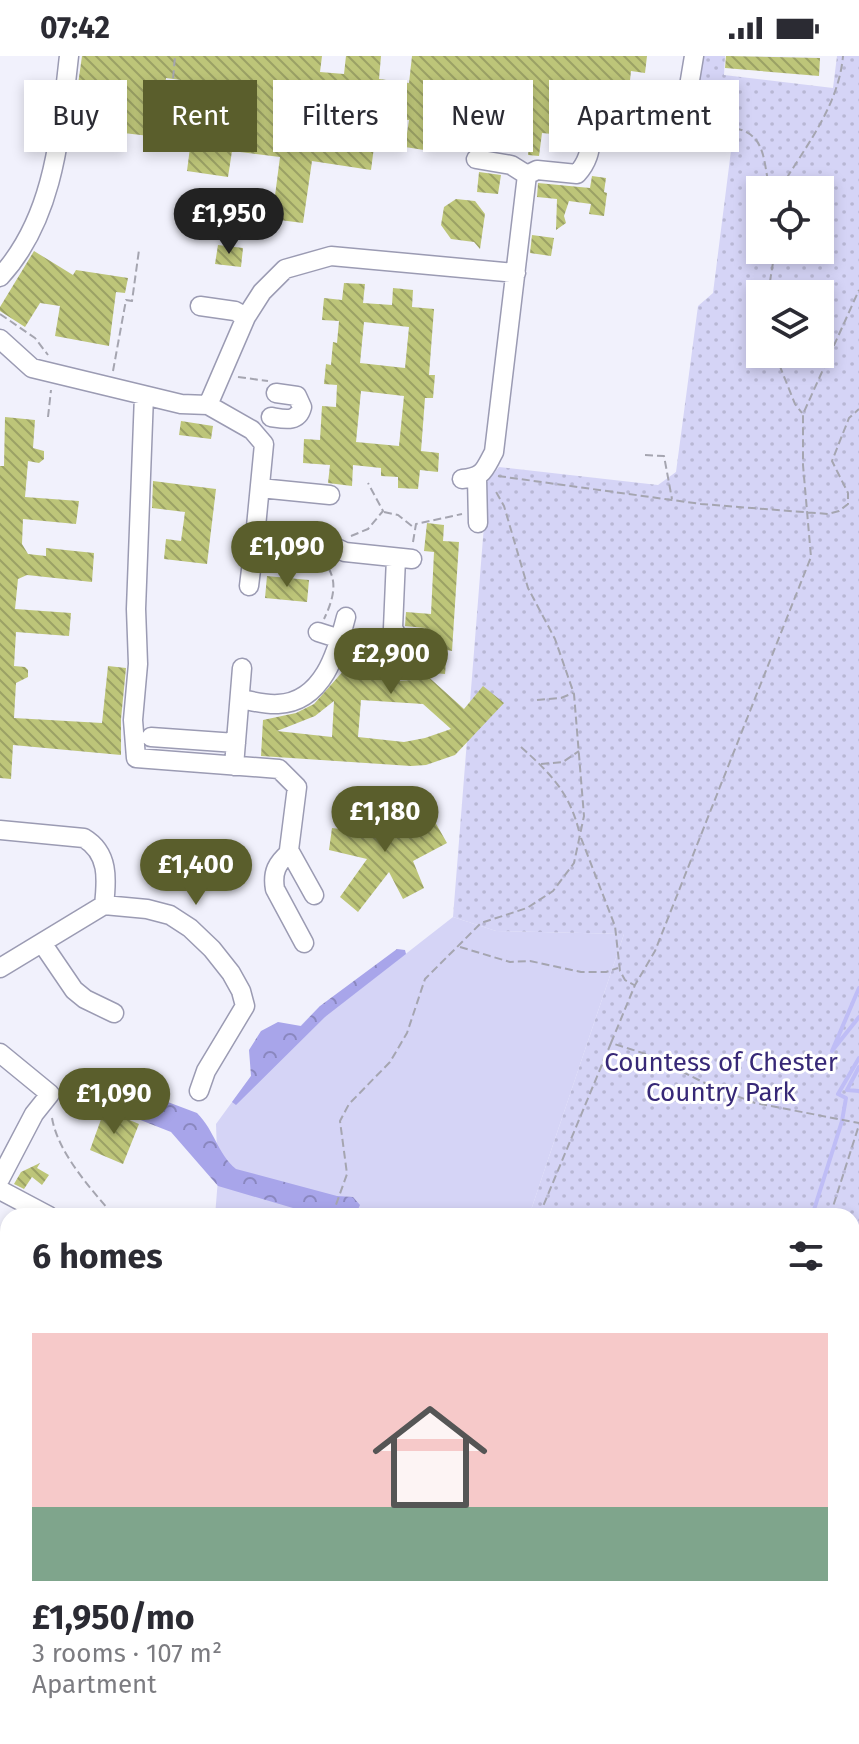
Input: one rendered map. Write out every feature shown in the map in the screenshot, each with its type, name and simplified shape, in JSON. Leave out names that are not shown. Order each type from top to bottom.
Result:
[{"type":"street","points":[[0,277],[28,235],[52,178],[69,56]]},
{"type":"street","points":[[690,80],[694,56]]},
{"type":"street","points":[[527,175],[537,170],[577,174],[588,161],[590,152]]},
{"type":"street","points":[[476,159],[511,165],[527,175]]},
{"type":"street","points":[[479,518],[474,477],[494,452],[527,175]]},
{"type":"street","points":[[208,405],[246,317],[262,292],[285,269],[331,256],[516,273]]},
{"type":"street","points":[[200,306],[235,311],[246,317]]},
{"type":"street","points":[[0,339],[32,368],[181,404],[208,405],[252,430],[264,444],[249,586]]},
{"type":"street","points":[[271,417],[291,419],[299,415],[302,407],[297,396],[276,387]]},
{"type":"street","points":[[144,395],[136,609],[138,664],[133,720],[136,758],[279,769],[297,787],[290,852],[314,895]]},
{"type":"street","points":[[260,488],[330,495]]},
{"type":"street","points":[[255,537],[324,542],[345,552],[404,559],[393,628],[400,641],[398,669]]},
{"type":"street","points":[[241,699],[277,704],[302,697],[331,666],[346,617]]},
{"type":"street","points":[[318,632],[340,639]]},
{"type":"street","points":[[234,766],[242,668]]},
{"type":"street","points":[[151,737],[236,743]]},
{"type":"street","points":[[0,830],[84,838],[95,845],[103,856],[107,882],[104,905]]},
{"type":"street","points":[[290,852],[274,870],[275,889],[304,943]]},
{"type":"street","points":[[0,968],[104,905],[147,909],[170,915],[190,928],[212,949],[231,973],[245,1006],[206,1071],[199,1091]]},
{"type":"street","points":[[42,943],[74,990],[114,1013]]},
{"type":"street","points":[[0,1053],[50,1094],[34,1114],[0,1179]]},
{"type":"street","points":[[0,1190],[34,1208]]},
{"type":"path","points":[[173,80],[175,56]]},
{"type":"path","points":[[788,176],[824,120],[842,75],[843,56]]},
{"type":"path","points":[[739,130],[758,141],[768,176]]},
{"type":"path","points":[[110,388],[126,300],[132,301],[139,250]]},
{"type":"path","points":[[542,1208],[635,985],[655,951],[811,557],[803,465],[803,414],[859,290]]},
{"type":"path","points":[[781,368],[795,404],[803,414]]},
{"type":"path","points":[[223,375],[276,387]]},
{"type":"path","points":[[474,477],[828,514],[848,504],[848,493],[832,461],[849,418],[859,409]]},
{"type":"path","points":[[645,455],[664,456],[672,500]]},
{"type":"path","points":[[335,1208],[347,1174],[340,1121],[349,1104],[390,1062],[407,1033],[425,979],[481,923],[527,908],[553,891],[574,863],[584,816],[574,693],[555,639],[528,588],[504,506],[474,477]]},
{"type":"path","points":[[383,511],[398,515],[414,528]]},
{"type":"path","points":[[404,559],[414,528],[425,521],[479,518]]},
{"type":"path","points":[[537,700],[561,698],[574,693]]},
{"type":"path","points":[[521,747],[541,765],[573,808],[580,835],[615,926],[622,977],[635,985]]},
{"type":"path","points":[[541,765],[563,762],[580,751]]},
{"type":"path","points":[[458,946],[510,962],[530,961],[581,972],[606,972],[619,968]]},
{"type":"path","points":[[611,1043],[646,1054],[713,1087],[755,1103],[859,1123],[832,1208]]},
{"type":"path","points":[[49,1097],[54,1130],[107,1208]]},
{"type":"green space","name":"Countess of Chester Country Park","points":[[702,56],[725,56],[724,75],[833,88],[837,56],[859,56],[859,1208],[532,1208],[624,934],[496,931],[453,917],[486,500],[483,487],[499,467],[658,485],[676,472],[698,306],[713,293],[731,152],[739,152],[739,80],[698,80]]},
{"type":"green space","points":[[453,917],[496,931],[624,934],[532,1208],[216,1208],[216,1124],[251,1076],[320,1006],[326,1016]]},
{"type":"green space","points":[[397,949],[405,950],[406,954],[325,1017],[236,1105],[232,1102],[251,1076],[249,1050],[261,1031],[278,1022],[301,1026],[320,1006]]},
{"type":"green space","points":[[80,1069],[197,1113],[224,1156],[236,1169],[337,1196],[353,1197],[360,1205],[359,1208],[293,1208],[218,1186],[171,1132],[92,1101],[80,1091],[75,1073]]},
{"type":"building","points":[[82,56],[322,56],[320,72],[344,74],[346,56],[381,56],[379,79],[386,80],[273,80],[273,152],[373,152],[371,170],[312,161],[303,223],[272,219],[280,157],[240,152],[257,152],[257,80],[143,80],[143,135],[127,133],[127,80],[79,80]]},
{"type":"building","points":[[412,56],[647,56],[645,73],[631,71],[630,80],[549,80],[549,134],[542,133],[539,156],[528,155],[528,152],[533,152],[533,80],[423,80],[423,150],[407,147],[407,83]]},
{"type":"building","points":[[726,56],[820,58],[819,76],[725,68]]},
{"type":"building","points":[[189,152],[232,152],[228,177],[187,171]]},
{"type":"building","points":[[479,172],[501,175],[498,194],[477,192]]},
{"type":"building","points":[[592,176],[606,178],[604,216],[589,214],[591,204],[569,201],[564,216],[566,223],[556,230],[557,199],[537,197],[538,183],[590,188]]},
{"type":"building","points":[[456,199],[475,201],[485,214],[480,249],[474,242],[451,239],[441,225],[444,207]]},
{"type":"building","points":[[532,235],[554,238],[551,256],[530,253]]},
{"type":"building","points":[[218,245],[243,248],[241,267],[215,264]]},
{"type":"building","points":[[34,251],[73,275],[76,270],[128,278],[125,293],[116,292],[109,346],[55,336],[60,306],[40,303],[25,327],[0,311]]},
{"type":"building","points":[[344,283],[365,284],[363,303],[392,305],[393,288],[413,290],[412,307],[434,309],[429,375],[435,375],[433,398],[425,398],[421,451],[439,453],[438,472],[420,470],[418,489],[398,488],[398,477],[381,476],[381,468],[353,465],[352,486],[328,483],[330,465],[303,463],[304,439],[320,440],[322,406],[336,407],[337,385],[324,384],[326,364],[331,365],[333,342],[337,343],[339,321],[322,320],[324,298],[342,300]],"holes":[[[364,322],[409,327],[405,368],[360,363]],[[361,391],[404,396],[399,446],[356,442]]]},
{"type":"building","points":[[5,417],[35,420],[33,448],[44,451],[44,459],[39,463],[28,461],[25,497],[79,501],[76,524],[23,519],[22,544],[28,554],[46,556],[46,548],[94,553],[92,582],[27,575],[18,579],[15,609],[71,613],[69,636],[16,632],[14,666],[25,667],[28,677],[16,683],[14,718],[102,723],[108,666],[126,668],[121,755],[13,745],[11,779],[0,778],[0,466],[4,466]]},
{"type":"building","points":[[181,421],[213,426],[211,439],[179,435]]},
{"type":"building","points":[[153,481],[216,489],[207,564],[164,559],[166,539],[181,541],[185,512],[152,508]]},
{"type":"building","points":[[427,523],[444,525],[443,541],[459,542],[452,651],[447,650],[445,674],[423,672],[464,709],[483,686],[504,703],[455,755],[426,765],[261,756],[263,720],[296,713],[314,704],[345,669],[348,670],[361,642],[379,649],[367,675],[396,681],[412,680],[415,648],[423,649],[425,628],[405,626],[406,612],[431,614],[434,552],[424,551]],"holes":[[[361,700],[423,704],[451,729],[404,742],[358,737]],[[334,701],[332,737],[277,731],[315,716]]]},
{"type":"building","points":[[267,576],[309,580],[307,602],[265,598]]},
{"type":"building","points":[[374,802],[398,803],[395,824],[412,835],[435,822],[447,843],[413,861],[424,888],[403,899],[389,872],[358,912],[340,897],[367,859],[329,850],[332,828],[370,833]]},
{"type":"building","points":[[110,1108],[139,1124],[123,1164],[90,1150],[104,1111],[108,1113]]},
{"type":"building","points":[[40,1163],[37,1168],[49,1175],[42,1185],[32,1177],[24,1189],[14,1184],[21,1172]]},
{"type":"waterway","points":[[859,988],[832,1051],[859,1017]]},
{"type":"waterway","points":[[815,1208],[842,1121],[846,1098],[838,1094],[859,1058]]},
{"type":"waterway","points":[[859,1067],[847,1090],[859,1091]]}]
